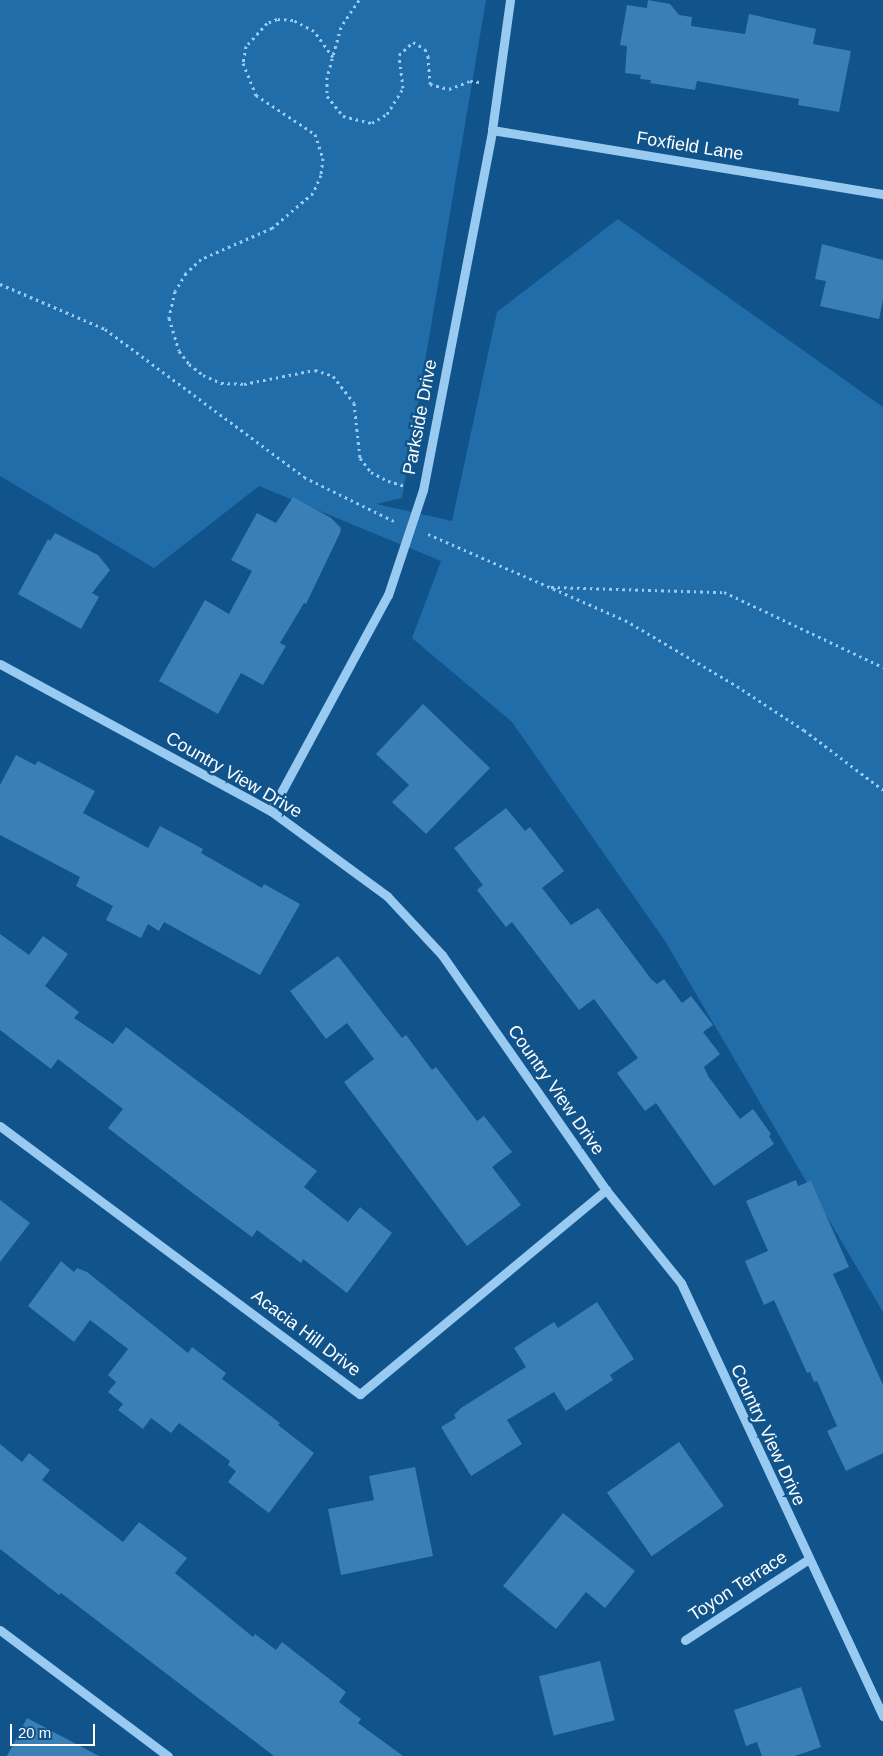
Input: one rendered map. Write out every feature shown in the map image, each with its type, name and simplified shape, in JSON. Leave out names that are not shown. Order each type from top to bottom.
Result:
[{"type":"street","name":"Parkside Drive","points":[[271,811],[388,594],[423,490],[492,130],[510,0]]},
{"type":"street","name":"Foxfield Lane","points":[[492,130],[883,194]]},
{"type":"street","name":"Country View Drive","points":[[0,664],[271,811],[387,896],[442,955],[606,1190],[681,1283],[883,1716]]},
{"type":"street","name":"Acacia Hill Drive","points":[[0,1126],[360,1394],[606,1190]]},
{"type":"street","name":"Toyon Terrace","points":[[685,1640],[809,1558]]},
{"type":"street","points":[[0,1630],[168,1756]]},
{"type":"path","points":[[360,0],[346,17],[327,77],[327,96],[343,116],[360,122],[372,123],[387,114],[398,100],[404,76],[398,61],[406,45],[413,42],[425,49],[428,56],[430,84],[450,89],[470,81],[498,83]]},
{"type":"path","points":[[332,57],[314,31],[293,20],[277,19],[267,23],[246,46],[243,63],[256,94],[315,134],[323,158],[321,175],[313,194],[272,228],[201,259],[186,274],[170,305],[171,327],[179,351],[189,364],[203,375],[221,383],[244,384],[315,370],[334,376],[354,402],[360,458],[371,472],[388,481],[423,490]]},
{"type":"path","points":[[0,284],[105,329],[304,477],[388,518]]},
{"type":"path","points":[[439,538],[547,587],[626,620],[736,686],[804,730],[883,790]]},
{"type":"path","points":[[547,587],[724,592],[883,667]]},
{"type":"shaded area","points":[[0,0],[486,0],[402,498],[376,504],[452,521],[497,312],[618,219],[883,407],[883,1312],[665,941],[512,722],[412,638],[441,561],[259,486],[154,568],[0,476]]},
{"type":"building","points":[[648,0],[670,4],[679,15],[692,17],[691,26],[745,34],[749,14],[816,29],[813,44],[851,51],[839,112],[798,105],[799,99],[697,81],[695,90],[650,83],[651,80],[640,79],[641,75],[625,73],[627,46],[620,45],[627,5],[647,8]]},
{"type":"building","points":[[822,244],[883,260],[883,300],[879,319],[820,306],[826,281],[815,279]]},
{"type":"building","points":[[293,497],[331,518],[341,528],[340,533],[306,604],[304,603],[280,643],[286,646],[263,685],[241,673],[218,714],[159,681],[205,600],[229,614],[252,571],[231,560],[257,513],[276,523]]},
{"type":"building","points":[[55,533],[98,555],[110,570],[92,593],[99,597],[81,629],[18,594],[48,539],[50,541]]},
{"type":"building","points":[[423,704],[490,768],[426,834],[392,802],[409,785],[376,754]]},
{"type":"building","points":[[16,755],[35,765],[38,761],[95,791],[83,813],[148,848],[160,826],[203,849],[201,853],[262,888],[264,884],[300,904],[260,975],[164,922],[159,931],[148,924],[141,938],[106,920],[113,906],[76,886],[80,877],[0,835],[0,785]]},
{"type":"building","points":[[506,808],[525,831],[530,827],[564,871],[542,888],[571,925],[598,908],[651,979],[657,984],[664,979],[682,1003],[691,996],[713,1025],[703,1032],[720,1054],[704,1067],[708,1076],[740,1119],[753,1109],[771,1134],[769,1136],[774,1144],[714,1186],[656,1103],[645,1111],[617,1073],[638,1058],[594,999],[579,1010],[512,922],[506,927],[477,890],[483,885],[454,848]]},
{"type":"building","points":[[0,934],[29,955],[43,936],[68,954],[45,986],[79,1012],[74,1018],[113,1044],[126,1027],[317,1171],[304,1187],[348,1222],[360,1207],[392,1233],[347,1293],[303,1259],[301,1263],[257,1230],[252,1237],[194,1194],[108,1128],[123,1109],[58,1059],[51,1069],[0,1030]]},
{"type":"building","points":[[338,956],[402,1038],[406,1035],[432,1070],[436,1067],[477,1121],[484,1116],[512,1152],[492,1167],[521,1205],[467,1246],[344,1082],[374,1059],[347,1023],[326,1039],[290,991]]},
{"type":"building","points":[[796,1180],[798,1186],[811,1181],[849,1267],[833,1274],[883,1385],[883,1453],[846,1471],[827,1431],[837,1426],[817,1381],[814,1382],[810,1372],[807,1373],[774,1300],[764,1305],[745,1261],[768,1251],[746,1201]]},
{"type":"building","points":[[0,1200],[30,1223],[0,1262]]},
{"type":"building","points":[[61,1261],[74,1272],[77,1268],[87,1272],[188,1353],[192,1347],[226,1373],[222,1379],[280,1423],[278,1425],[314,1453],[269,1513],[228,1482],[236,1471],[228,1465],[230,1461],[179,1423],[171,1433],[151,1418],[143,1429],[118,1410],[123,1404],[108,1392],[116,1382],[108,1375],[128,1349],[90,1320],[74,1342],[28,1306]]},
{"type":"building","points":[[597,1302],[634,1359],[610,1375],[613,1380],[566,1411],[554,1392],[507,1420],[522,1444],[471,1476],[441,1427],[456,1418],[454,1415],[461,1408],[526,1367],[514,1348],[554,1322],[558,1328]]},
{"type":"building","points":[[679,1442],[724,1506],[652,1556],[607,1492]]},
{"type":"building","points":[[0,1444],[22,1462],[29,1453],[50,1470],[42,1480],[123,1542],[139,1522],[187,1558],[175,1573],[253,1637],[255,1634],[276,1650],[282,1642],[346,1692],[339,1702],[361,1719],[358,1723],[403,1756],[274,1756],[61,1593],[59,1595],[0,1549]]},
{"type":"building","points":[[415,1467],[433,1556],[341,1575],[328,1509],[374,1500],[369,1476]]},
{"type":"building","points":[[563,1513],[635,1571],[605,1608],[586,1592],[556,1629],[503,1586]]},
{"type":"building","points":[[600,1661],[615,1720],[554,1735],[539,1676]]},
{"type":"building","points":[[801,1687],[821,1747],[795,1756],[762,1756],[757,1742],[746,1746],[734,1710]]},
{"type":"building","points":[[27,1718],[99,1756],[7,1756]]}]
